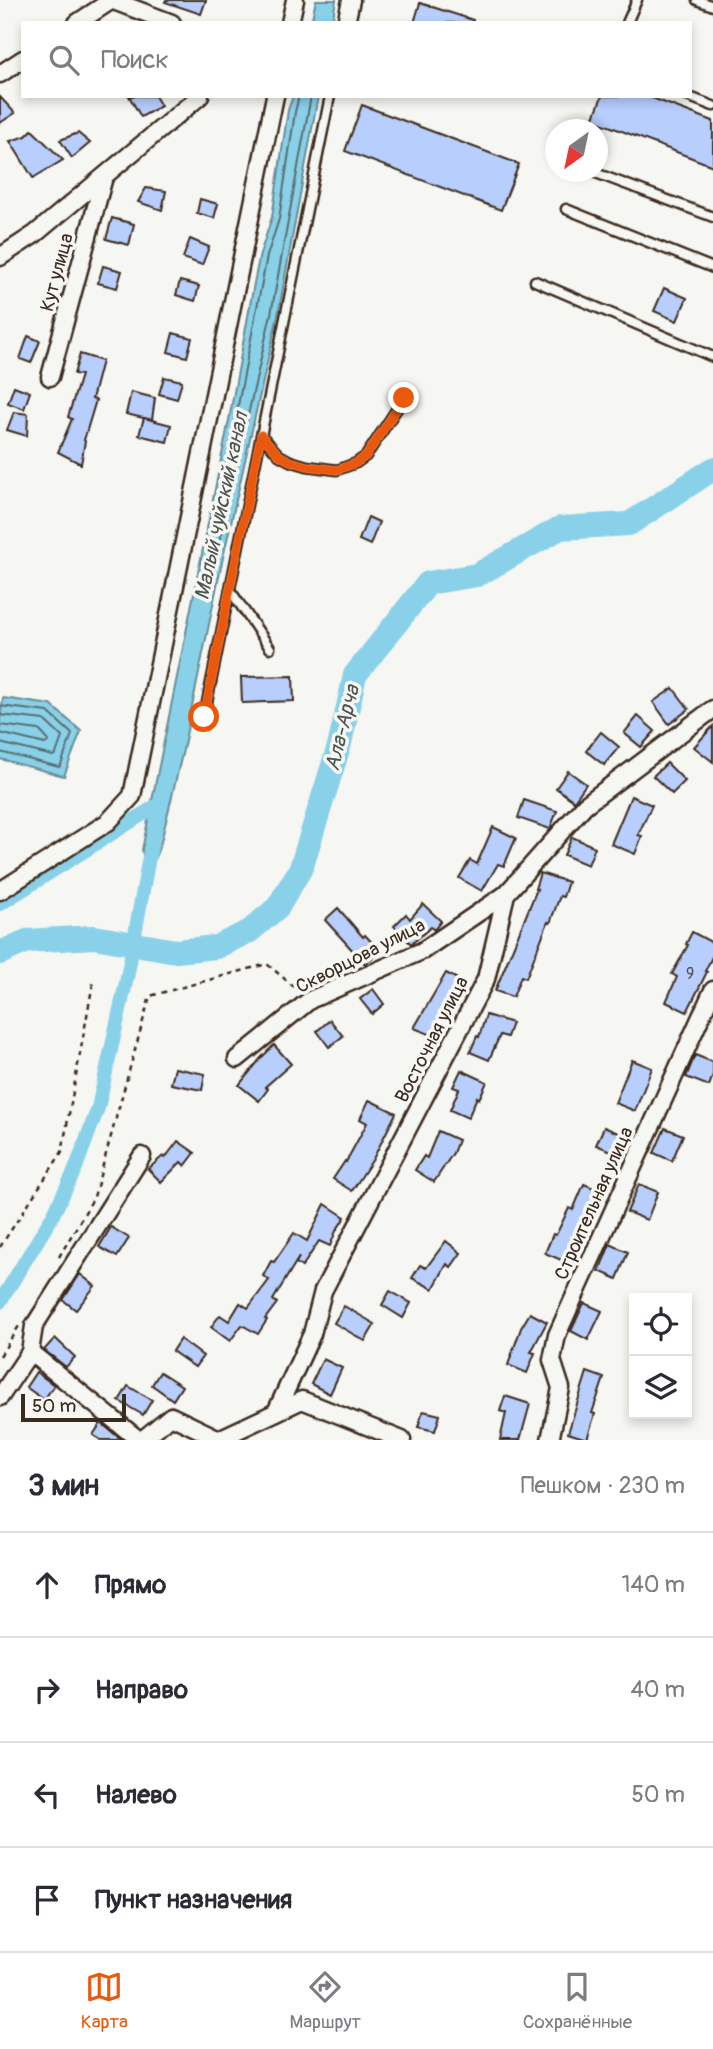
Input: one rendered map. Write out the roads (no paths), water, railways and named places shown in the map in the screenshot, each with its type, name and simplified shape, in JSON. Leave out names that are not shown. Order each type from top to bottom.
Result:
[{"type":"street","points":[[80,21],[111,0],[149,7],[169,21]]},
{"type":"street","points":[[290,21],[295,0]]},
{"type":"street","points":[[346,21],[351,0]]},
{"type":"street","points":[[0,74],[21,60]]},
{"type":"street","points":[[0,257],[35,234],[198,98]]},
{"type":"street","points":[[0,891],[108,822],[132,796],[275,98]]},
{"type":"street","name":"Кут улица","points":[[50,377],[104,177]]},
{"type":"street","name":"Восточная улица","points":[[276,1412],[312,1334],[323,1291],[486,979],[506,894],[585,805],[713,709]]},
{"type":"street","name":"Скворцова улица","points":[[237,1059],[310,1000],[422,951],[506,894]]},
{"type":"street","name":"Строительная улица","points":[[551,1440],[561,1388],[552,1360],[556,1335],[713,990]]},
{"type":"street","points":[[0,1397],[30,1352],[34,1326],[142,1156]]},
{"type":"street","points":[[30,1352],[141,1440],[171,1416],[219,1439],[238,1434],[302,1400],[402,1440]]},
{"type":"lane","points":[[628,21],[637,0]]},
{"type":"lane","points":[[697,0],[713,6]]},
{"type":"lane","points":[[204,717],[331,98]]},
{"type":"lane","points":[[692,98],[713,106]]},
{"type":"lane","points":[[608,178],[713,217]]},
{"type":"lane","points":[[566,209],[713,268]]},
{"type":"lane","points":[[535,281],[713,357]]},
{"type":"lane","points":[[261,435],[279,455],[290,461],[337,470],[366,456],[404,398]]},
{"type":"lane","points":[[229,590],[270,648]]},
{"type":"water","points":[[316,0],[336,0],[332,21],[311,21]]},
{"type":"water","name":"Малый чуйский канал","points":[[292,98],[318,98],[278,315],[183,750],[161,842],[153,863],[144,861],[142,850],[255,278],[272,217],[288,110]]},
{"type":"water","points":[[3,698],[51,705],[81,731],[64,776],[0,759]]},
{"type":"waterway","name":"Ала-Арча","points":[[0,953],[27,941],[94,937],[176,951],[216,947],[250,931],[278,907],[301,868],[340,743],[355,675],[428,583],[477,575],[560,528],[629,524],[713,469]]},
{"type":"waterway","points":[[0,904],[159,804]]},
{"type":"waterway","points":[[0,1302],[52,1217],[75,1170],[98,1108],[127,978],[151,846]]}]
